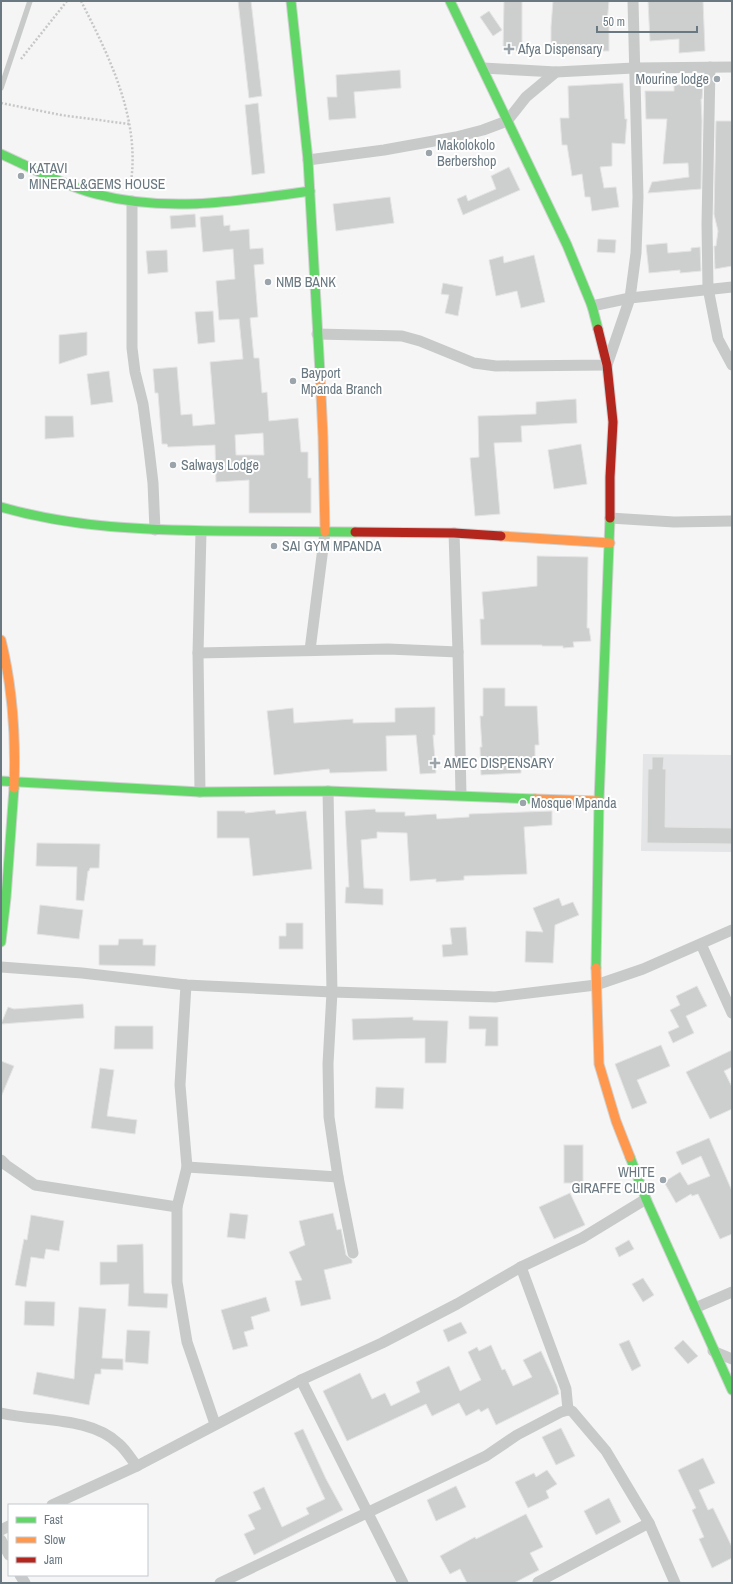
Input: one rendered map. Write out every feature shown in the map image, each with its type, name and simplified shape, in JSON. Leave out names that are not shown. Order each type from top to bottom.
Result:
[{"type":"street","points":[[291,1],[308,160],[323,437],[325,532],[310,650]]},
{"type":"street","points":[[450,1],[567,245],[592,306],[607,365],[613,422],[610,477],[610,543],[598,801],[596,985],[599,1064],[616,1121],[646,1199],[713,1351],[732,1390]]},
{"type":"street","points":[[607,365],[630,298],[636,253],[638,197],[633,1]]},
{"type":"street","points":[[483,68],[556,72],[634,68],[732,66]]},
{"type":"street","points":[[710,67],[707,224],[708,288],[718,339],[732,365]]},
{"type":"street","points":[[308,160],[384,150],[456,137],[484,130],[507,121],[526,97],[556,72]]},
{"type":"street","points":[[1,154],[71,186],[97,195],[130,201],[181,205],[227,202],[310,191]]},
{"type":"street","points":[[130,201],[132,348],[135,372],[143,404],[149,449],[153,483],[155,530]]},
{"type":"street","points":[[592,306],[630,298],[708,288],[732,287]]},
{"type":"street","points":[[317,334],[402,336],[420,341],[474,363],[496,366],[607,365]]},
{"type":"street","points":[[3,510],[71,523],[155,530],[201,532],[454,533],[610,543]]},
{"type":"street","points":[[610,518],[679,522],[732,521]]},
{"type":"street","points":[[200,792],[198,653],[201,532]]},
{"type":"street","points":[[454,533],[461,795]]},
{"type":"street","points":[[1,640],[8,666],[15,729],[15,782],[1,942]]},
{"type":"street","points":[[198,653],[388,649],[458,652]]},
{"type":"street","points":[[1,781],[200,792],[328,791],[598,801]]},
{"type":"street","points":[[328,791],[332,992],[328,1064],[329,1117],[338,1177],[353,1253]]},
{"type":"street","points":[[1,967],[82,973],[186,985],[332,992],[495,997],[596,985],[643,969],[732,930]]},
{"type":"street","points":[[700,944],[732,1013]]},
{"type":"street","points":[[186,985],[180,1085],[187,1166],[177,1208],[177,1282],[187,1342],[216,1424]]},
{"type":"street","points":[[1,1160],[35,1185],[177,1208]]},
{"type":"street","points":[[187,1166],[338,1177]]},
{"type":"street","points":[[54,1504],[137,1466],[301,1380],[389,1339],[457,1304],[521,1267],[582,1238],[646,1199]]},
{"type":"street","points":[[521,1267],[566,1389],[568,1410]]},
{"type":"street","points":[[695,1308],[732,1292]]},
{"type":"street","points":[[713,1351],[732,1359]]},
{"type":"street","points":[[301,1380],[403,1583]]},
{"type":"street","points":[[226,1582],[486,1456],[517,1435],[560,1412],[568,1410],[572,1411],[576,1415],[606,1451],[649,1523],[675,1583]]},
{"type":"street","points":[[1,1413],[79,1424],[103,1432],[119,1443],[137,1466]]},
{"type":"street","points":[[538,1583],[649,1523]]},
{"type":"street","points":[[1,1540],[8,1553]]},
{"type":"lane","points":[[1,88],[30,1]]},
{"type":"path","points":[[20,61],[67,1]]},
{"type":"path","points":[[81,1],[106,49],[116,74],[129,124],[133,170],[130,201]]},
{"type":"path","points":[[1,103],[61,115],[129,124]]},
{"type":"shaded area","points":[[643,754],[732,755],[732,852],[641,851]]},
{"type":"building","points":[[238,1],[251,1],[262,96],[249,98]]},
{"type":"building","points":[[504,1],[522,1],[522,51],[503,51]]},
{"type":"building","points":[[553,1],[609,1],[607,23],[609,23],[609,51],[551,51]]},
{"type":"building","points":[[648,1],[703,1],[705,51],[679,53],[679,39],[650,41]]},
{"type":"building","points":[[489,11],[502,30],[493,36],[480,17]]},
{"type":"building","points":[[400,70],[401,88],[354,92],[356,118],[329,120],[327,97],[337,97],[336,75]]},
{"type":"building","points":[[623,83],[625,119],[627,119],[625,144],[612,143],[612,166],[600,167],[604,188],[616,187],[619,207],[592,211],[590,197],[585,197],[582,174],[572,176],[567,145],[562,145],[560,118],[569,118],[568,86]]},
{"type":"building","points":[[703,84],[701,99],[701,189],[648,193],[652,182],[689,177],[688,163],[663,164],[667,119],[646,119],[645,91],[674,91],[674,85]]},
{"type":"building","points":[[258,103],[265,173],[252,175],[245,105]]},
{"type":"building","points":[[716,121],[732,121],[732,266],[715,269],[714,246],[716,246],[718,231],[714,214]]},
{"type":"building","points":[[509,167],[520,190],[463,215],[457,199],[466,195],[468,201],[496,189],[491,176]]},
{"type":"building","points":[[390,197],[394,223],[336,231],[333,204]]},
{"type":"building","points":[[195,214],[196,227],[171,229],[170,216]]},
{"type":"building","points":[[223,215],[224,226],[230,225],[230,231],[249,229],[250,249],[263,248],[264,264],[254,265],[258,317],[250,318],[254,358],[259,358],[262,393],[267,392],[269,421],[298,418],[301,452],[308,452],[308,478],[311,478],[311,513],[249,513],[249,480],[216,482],[215,445],[168,447],[167,444],[162,444],[158,393],[155,393],[153,369],[177,367],[181,415],[192,414],[193,426],[215,424],[210,362],[243,359],[239,319],[219,320],[216,281],[235,279],[233,249],[203,252],[200,217]],"holes":[[[263,433],[264,455],[236,455],[235,435]]]},
{"type":"building","points":[[598,239],[616,240],[615,253],[597,252]]},
{"type":"building","points":[[667,243],[668,253],[691,251],[691,248],[700,247],[701,271],[680,273],[680,270],[649,273],[646,245]]},
{"type":"building","points":[[167,250],[168,272],[148,274],[146,251]]},
{"type":"building","points":[[534,255],[545,302],[521,308],[517,291],[496,296],[489,260],[503,256],[504,263]]},
{"type":"building","points":[[443,283],[463,287],[458,316],[445,313],[449,295],[441,294]]},
{"type":"building","points":[[213,311],[215,342],[198,344],[195,312]]},
{"type":"building","points":[[87,332],[87,355],[59,364],[59,335]]},
{"type":"building","points":[[109,371],[113,402],[91,405],[87,374]]},
{"type":"building","points":[[576,399],[577,423],[521,426],[522,442],[494,443],[500,514],[475,516],[470,458],[479,457],[478,416],[536,414],[536,402]]},
{"type":"building","points":[[45,416],[73,416],[74,437],[45,439]]},
{"type":"building","points":[[581,444],[587,484],[554,489],[548,450]]},
{"type":"building","points":[[537,556],[588,557],[587,628],[589,628],[591,641],[573,642],[574,647],[563,648],[563,646],[542,645],[481,645],[480,619],[484,619],[482,592],[537,586]]},
{"type":"building","points":[[483,688],[505,688],[505,706],[537,706],[539,745],[535,745],[535,763],[521,764],[521,773],[481,775],[480,747],[482,747],[480,716],[483,716]]},
{"type":"building","points":[[435,707],[435,735],[433,735],[436,773],[420,774],[416,735],[386,736],[387,771],[330,773],[329,769],[274,775],[267,711],[293,708],[294,723],[353,719],[353,723],[395,722],[395,708]]},
{"type":"building","points":[[652,757],[664,757],[663,769],[666,769],[665,827],[732,828],[732,844],[647,843],[648,769],[652,769]]},
{"type":"building","points":[[375,809],[376,812],[405,812],[405,816],[436,814],[437,819],[469,817],[469,814],[552,811],[552,825],[524,827],[527,874],[464,876],[464,880],[436,882],[436,879],[410,881],[407,833],[377,832],[377,838],[361,840],[364,888],[383,889],[383,905],[345,903],[346,887],[349,887],[345,811]]},
{"type":"building","points":[[275,810],[276,814],[306,811],[312,869],[253,876],[249,838],[217,838],[217,811],[245,811],[245,813]]},
{"type":"building","points":[[37,843],[100,844],[99,868],[90,868],[88,871],[84,901],[76,900],[77,867],[36,866]]},
{"type":"building","points":[[559,898],[562,906],[573,902],[579,915],[555,925],[553,963],[525,962],[526,931],[543,932],[533,908]]},
{"type":"building","points":[[40,905],[83,910],[79,939],[37,934]]},
{"type":"building","points":[[286,923],[303,923],[303,949],[279,949],[279,936],[286,936]]},
{"type":"building","points":[[466,927],[468,955],[443,957],[442,945],[452,944],[450,928]]},
{"type":"building","points":[[119,939],[143,939],[143,945],[156,945],[155,966],[99,965],[99,945],[118,945]]},
{"type":"building","points":[[697,986],[707,1006],[686,1016],[694,1033],[673,1043],[668,1032],[679,1027],[670,1010],[680,1005],[676,996]]},
{"type":"building","points":[[83,1004],[84,1018],[1,1024],[8,1007],[14,1009]]},
{"type":"building","points":[[469,1016],[498,1017],[498,1046],[485,1046],[486,1029],[469,1029]]},
{"type":"building","points":[[413,1017],[413,1020],[448,1021],[446,1063],[425,1063],[425,1038],[353,1040],[352,1019]]},
{"type":"building","points":[[115,1026],[153,1026],[153,1049],[114,1049]]},
{"type":"building","points":[[661,1045],[670,1066],[637,1080],[647,1103],[632,1109],[615,1064]]},
{"type":"building","points":[[732,1050],[732,1067],[724,1071],[732,1087],[732,1109],[710,1119],[686,1072]]},
{"type":"building","points":[[1,1061],[14,1066],[1,1097]]},
{"type":"building","points":[[100,1068],[114,1070],[107,1116],[137,1120],[135,1134],[91,1128]]},
{"type":"building","points":[[376,1087],[404,1088],[403,1109],[375,1108]]},
{"type":"building","points":[[709,1138],[732,1191],[732,1234],[720,1239],[698,1194],[692,1196],[691,1194],[676,1203],[664,1182],[680,1172],[688,1185],[710,1176],[701,1156],[682,1165],[676,1152]]},
{"type":"building","points":[[564,1145],[583,1145],[583,1183],[564,1183]]},
{"type":"building","points":[[570,1193],[585,1225],[554,1239],[539,1207]]},
{"type":"building","points":[[230,1213],[248,1215],[245,1239],[227,1237]]},
{"type":"building","points":[[333,1213],[337,1230],[341,1229],[346,1255],[352,1260],[352,1263],[324,1270],[331,1299],[301,1306],[295,1281],[302,1280],[289,1252],[305,1245],[299,1221]]},
{"type":"building","points":[[31,1215],[64,1221],[59,1251],[46,1249],[44,1259],[31,1257],[26,1287],[15,1285],[24,1239],[27,1240]]},
{"type":"building","points":[[629,1240],[634,1249],[619,1257],[615,1248]]},
{"type":"building","points":[[143,1244],[144,1293],[168,1294],[167,1308],[128,1306],[129,1284],[100,1285],[100,1262],[117,1262],[117,1245]]},
{"type":"building","points":[[643,1278],[654,1295],[643,1302],[632,1284]]},
{"type":"building","points":[[266,1297],[270,1311],[251,1317],[254,1329],[244,1332],[248,1346],[233,1350],[221,1310]]},
{"type":"building","points":[[25,1301],[55,1302],[54,1326],[24,1325]]},
{"type":"building","points":[[79,1307],[106,1309],[102,1358],[123,1359],[123,1370],[101,1369],[101,1374],[95,1374],[89,1405],[33,1394],[37,1372],[74,1379]]},
{"type":"building","points":[[461,1322],[467,1333],[448,1342],[443,1330]]},
{"type":"building","points":[[127,1330],[150,1331],[148,1364],[125,1362]]},
{"type":"building","points":[[629,1340],[641,1366],[632,1371],[619,1344]]},
{"type":"building","points":[[683,1340],[698,1356],[688,1364],[674,1348]]},
{"type":"building","points":[[491,1345],[502,1370],[505,1369],[513,1386],[532,1377],[523,1360],[541,1351],[557,1386],[559,1394],[496,1425],[488,1408],[481,1412],[479,1409],[466,1416],[459,1403],[432,1416],[426,1404],[347,1441],[323,1391],[360,1373],[372,1399],[385,1393],[391,1406],[420,1392],[416,1382],[449,1366],[460,1391],[481,1380],[468,1352],[477,1347],[479,1351]]},
{"type":"building","points":[[561,1428],[575,1456],[556,1465],[542,1437]]},
{"type":"building","points":[[303,1429],[326,1479],[343,1510],[254,1555],[244,1534],[255,1529],[248,1515],[261,1509],[253,1492],[264,1487],[282,1527],[309,1514],[306,1508],[325,1499],[294,1433]]},
{"type":"building","points":[[703,1458],[715,1483],[699,1490],[708,1510],[713,1508],[732,1547],[732,1558],[712,1568],[699,1539],[704,1537],[692,1510],[696,1508],[678,1470]]},
{"type":"building","points":[[547,1470],[557,1484],[546,1491],[549,1498],[528,1508],[515,1482],[534,1473],[536,1477]]},
{"type":"building","points":[[456,1486],[466,1507],[436,1521],[427,1500]]},
{"type":"building","points":[[609,1498],[621,1522],[596,1535],[584,1511]]},
{"type":"building","points":[[526,1514],[543,1547],[530,1553],[539,1570],[514,1583],[467,1583],[460,1569],[450,1574],[440,1556],[475,1537],[476,1539]]},
{"type":"traffic: fast","points":[[291,1],[308,160],[320,373]]},
{"type":"traffic: fast","points":[[450,1],[567,245],[592,306],[598,329]]},
{"type":"traffic: fast","points":[[1,154],[60,181],[96,194],[123,200],[149,203],[203,203],[310,191]]},
{"type":"traffic: fast","points":[[1,507],[28,514],[83,524],[138,529],[355,532]]},
{"type":"traffic: fast","points":[[596,968],[599,801],[610,518]]},
{"type":"traffic: fast","points":[[1,781],[200,792],[328,791],[535,799]]},
{"type":"traffic: fast","points":[[1,942],[6,898],[14,788]]},
{"type":"traffic: fast","points":[[630,1157],[646,1199],[732,1390]]},
{"type":"traffic: slow","points":[[320,373],[325,532]]},
{"type":"traffic: slow","points":[[501,536],[610,543]]},
{"type":"traffic: slow","points":[[1,640],[13,714],[14,788]]},
{"type":"traffic: slow","points":[[535,799],[599,801]]},
{"type":"traffic: slow","points":[[596,968],[599,1064],[616,1121],[630,1157]]},
{"type":"traffic: jam","points":[[598,329],[607,365],[613,422],[610,477],[610,518]]},
{"type":"traffic: jam","points":[[355,532],[454,533],[501,536]]},
{"type":"place","name":"Afya Dispensary","points":[[509,49]]},
{"type":"place","name":"Mourine lodge","points":[[717,79]]},
{"type":"place","name":"Makolokolo Berbershop","points":[[429,153]]},
{"type":"place","name":"KATAVI MINERAL&GEMS HOUSE","points":[[21,176]]},
{"type":"place","name":"NMB BANK","points":[[268,282]]},
{"type":"place","name":"Bayport Mpanda Branch","points":[[293,381]]},
{"type":"place","name":"Salways Lodge","points":[[173,465]]},
{"type":"place","name":"SAI GYM MPANDA","points":[[274,546]]},
{"type":"place","name":"AMEC DISPENSARY","points":[[435,763]]},
{"type":"place","name":"Mosque Mpanda","points":[[523,803]]},
{"type":"place","name":"WHITE GIRAFFE CLUB","points":[[663,1180]]}]
